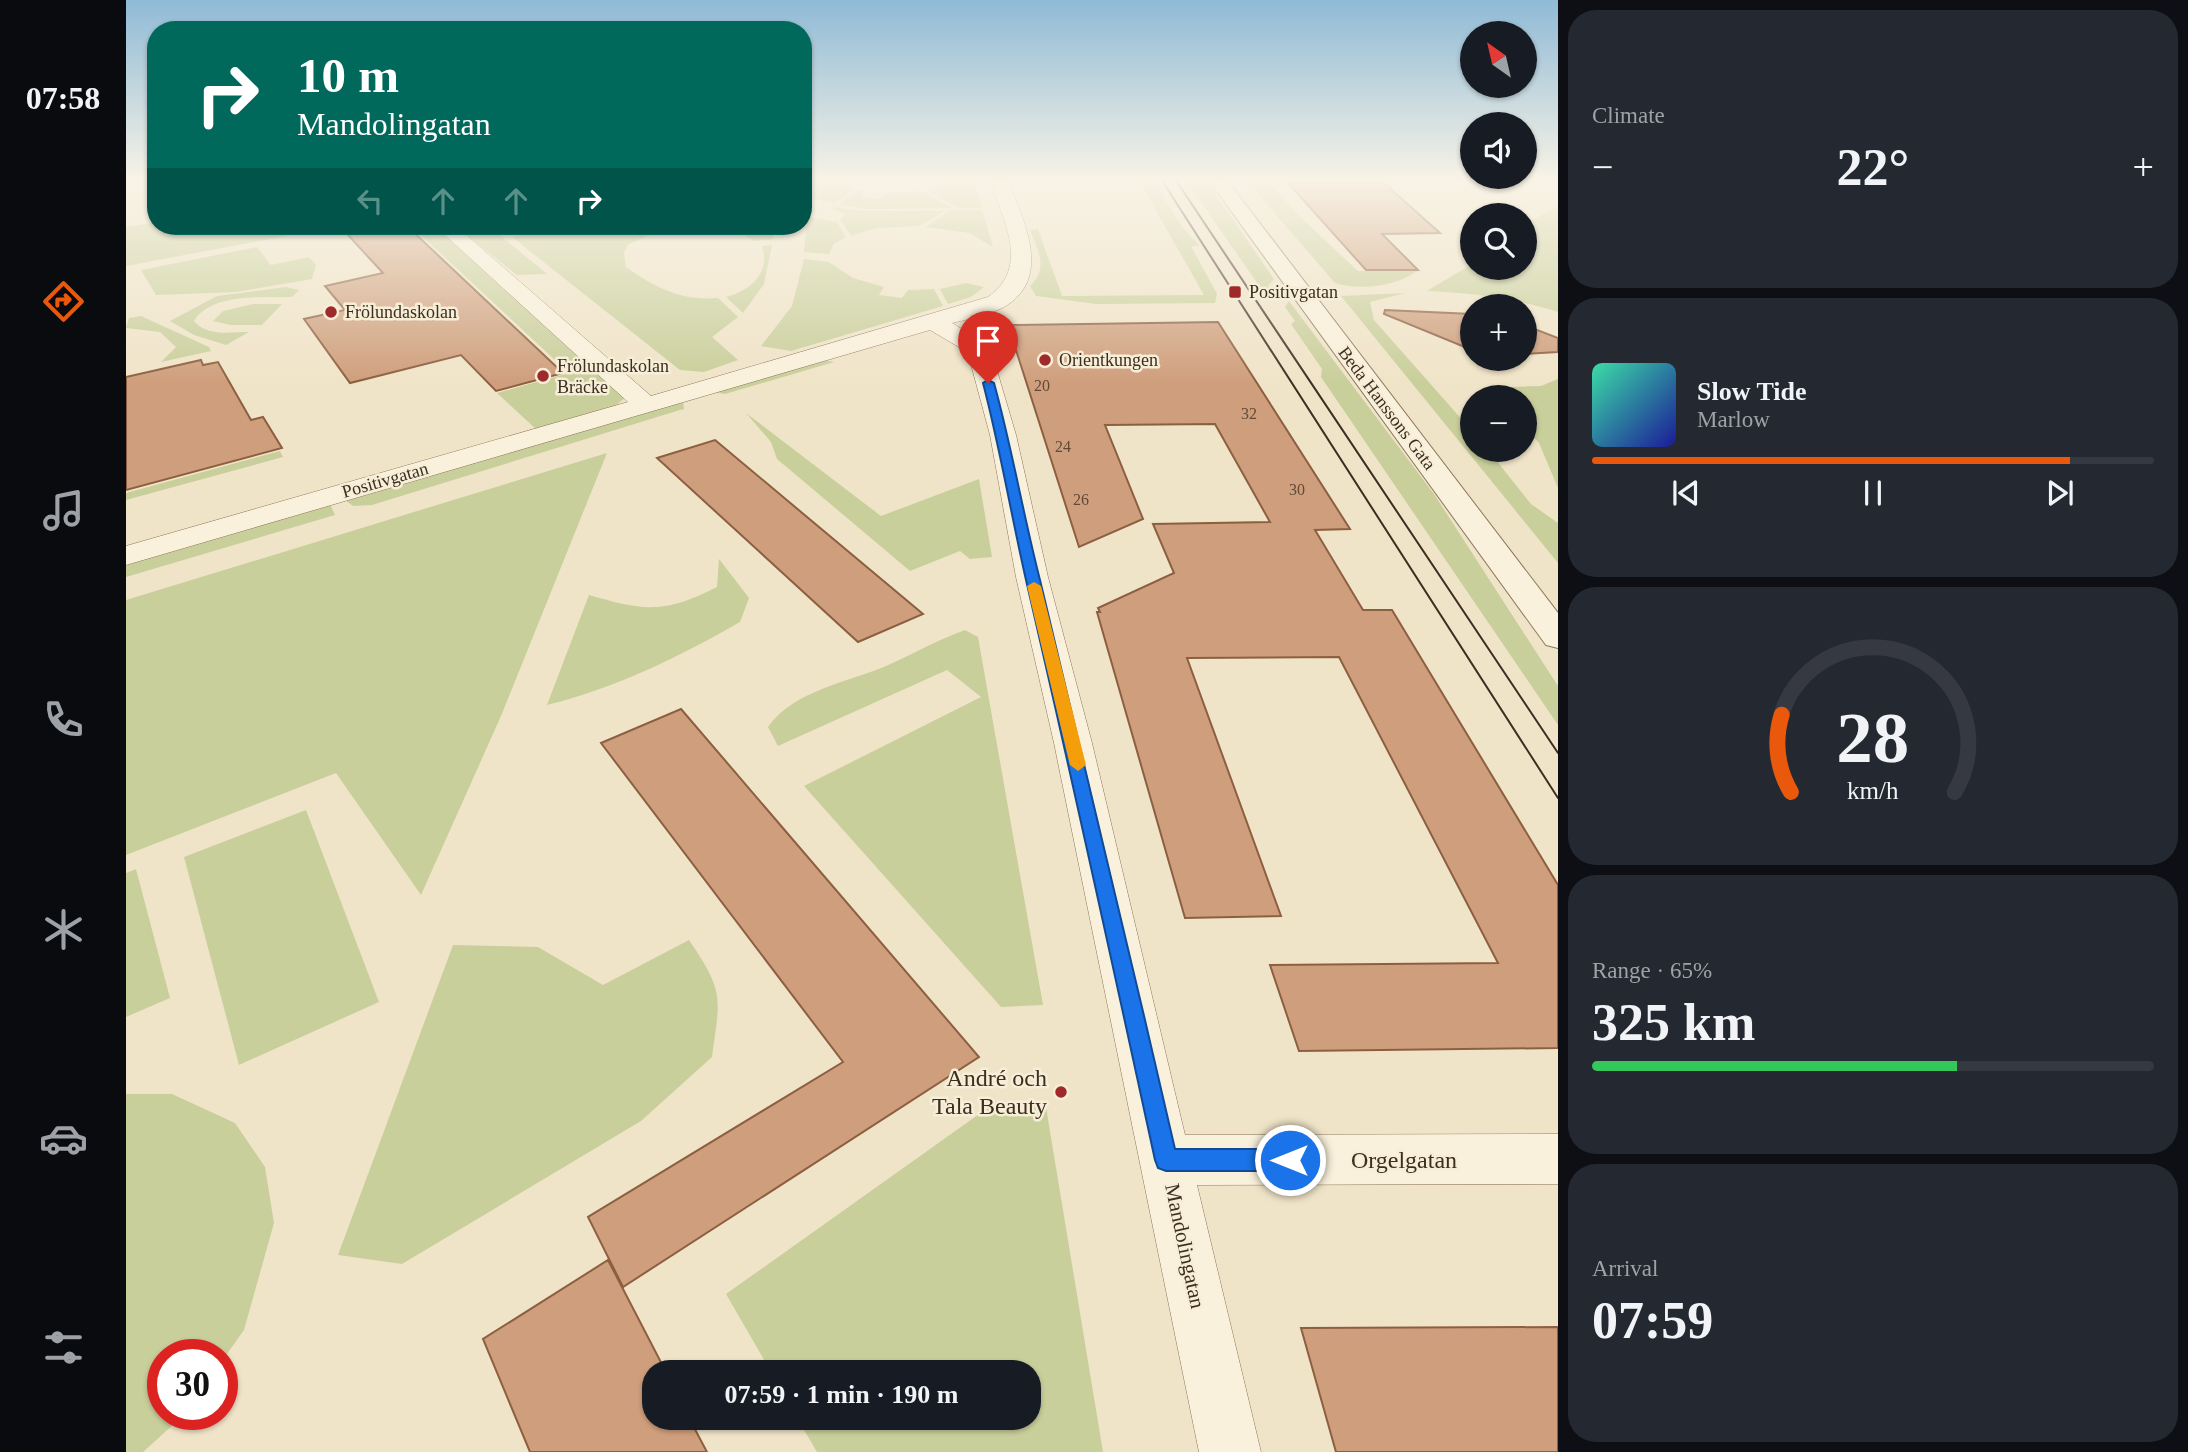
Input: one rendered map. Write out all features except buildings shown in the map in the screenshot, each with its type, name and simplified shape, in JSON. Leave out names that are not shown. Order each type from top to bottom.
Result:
[{"type":"street","points":[[469,247],[645,404]]},
{"type":"street","points":[[933,321],[998,301],[1016,285],[1023,271],[1021,247]]},
{"type":"street","name":"Beda Hanssons Gata","points":[[1267,247],[1558,637]]},
{"type":"street","name":"Positivgatan","points":[[126,556],[933,321]]},
{"type":"street","name":"Mandolingatan","points":[[933,321],[972,345],[981,357],[1003,435],[1032,577],[1073,743],[1230,1452]]},
{"type":"street","name":"Orgelgatan","points":[[1166,1160],[1558,1159]]},
{"type":"green space","points":[[126,247],[229,247],[126,266]]},
{"type":"green space","points":[[257,247],[271,265],[309,257],[316,265],[312,279],[236,292],[156,295],[141,270]]},
{"type":"green space","points":[[433,247],[461,247],[627,396],[614,407],[537,430],[497,393],[569,373]]},
{"type":"green space","points":[[481,247],[514,247],[547,274],[517,275]]},
{"type":"green space","points":[[524,247],[627,247],[624,253],[626,267],[648,281],[681,295],[718,298],[738,317],[712,337],[738,360],[704,372],[680,370]]},
{"type":"green space","points":[[762,247],[772,247],[764,284],[743,313],[726,297],[743,290],[756,279],[764,265]]},
{"type":"green space","points":[[804,247],[833,247],[829,254],[804,252]]},
{"type":"green space","points":[[1037,247],[1044,247],[1062,296],[1204,295],[1177,247],[1191,247],[1217,294],[1215,303],[1096,304],[1036,296],[1030,286],[1039,273],[1040,259]]},
{"type":"green space","points":[[1232,247],[1252,247],[1274,279],[1268,286],[1278,298],[1269,300]]},
{"type":"green space","points":[[1304,247],[1332,247],[1358,271],[1417,271],[1400,280],[1378,286],[1355,287],[1335,283]]},
{"type":"green space","points":[[1537,247],[1558,247],[1558,312],[1537,306],[1537,294],[1427,291],[1460,271],[1460,280],[1537,280]]},
{"type":"green space","points":[[804,259],[829,262],[853,278],[884,287],[879,295],[902,298],[908,290],[934,289],[943,306],[791,351],[761,346],[792,306]]},
{"type":"green space","points":[[966,283],[984,287],[971,297],[948,304],[940,289]]},
{"type":"green space","points":[[286,287],[299,290],[292,297],[253,297],[225,301],[202,312],[194,321],[212,332],[249,332],[226,345],[194,335],[170,321],[217,296]]},
{"type":"green space","points":[[1405,293],[1370,302],[1374,320],[1460,417],[1460,442],[1341,296]]},
{"type":"green space","points":[[1289,301],[1434,494],[1558,686],[1558,725],[1321,377],[1322,369],[1291,324],[1295,321],[1285,307]]},
{"type":"green space","points":[[253,304],[282,304],[262,325],[231,325],[213,321],[223,311]]},
{"type":"green space","points":[[141,316],[209,347],[211,351],[161,362],[176,347],[160,332],[126,328],[129,318]]},
{"type":"green space","points":[[823,360],[834,362],[725,394],[714,392]]},
{"type":"green space","points":[[1558,379],[1558,488],[1537,441],[1537,386]]},
{"type":"green space","points":[[683,402],[684,409],[372,505],[353,506],[345,500]]},
{"type":"green space","points":[[746,413],[881,516],[979,479],[992,557],[970,559],[960,551],[910,571],[777,459],[771,442]]},
{"type":"green space","points":[[280,451],[283,457],[126,500],[126,493]]},
{"type":"green space","points":[[607,453],[501,716],[421,895],[336,773],[126,855],[126,600]]},
{"type":"green space","points":[[1476,462],[1498,462],[1531,504],[1558,523],[1558,563]]},
{"type":"green space","points":[[330,504],[335,515],[126,577],[126,563]]},
{"type":"green space","points":[[719,559],[749,598],[740,622],[646,670],[598,690],[547,705],[589,595],[640,607],[668,606],[717,587]]},
{"type":"green space","points":[[965,630],[978,637],[1043,1005],[1001,1007],[804,786],[981,697],[947,670],[778,746],[768,727],[779,715],[806,696],[886,666]]},
{"type":"green space","points":[[306,810],[379,1002],[239,1065],[184,857]]},
{"type":"green space","points":[[136,869],[170,998],[126,1017],[126,873]]},
{"type":"green space","points":[[689,940],[709,972],[717,996],[712,1057],[641,1121],[402,1264],[338,1255],[453,945],[538,947],[603,985]]},
{"type":"green space","points":[[126,1094],[172,1094],[235,1123],[265,1167],[274,1223],[244,1330],[238,1339],[147,1339],[147,1430],[167,1430],[143,1452],[126,1452]]},
{"type":"green space","points":[[1045,1101],[1103,1452],[817,1452],[804,1430],[1041,1430],[1041,1360],[764,1360],[726,1294],[996,1102]]},
{"type":"tram line","points":[[1204,247],[1558,798]]},
{"type":"tram line","points":[[1220,247],[1558,753]]},
{"type":"slow traffic","points":[[1034,586],[1078,765]]},
{"type":"place","name":"Positivgatan","points":[[1235,292]]},
{"type":"place","name":"Frölundaskolan","points":[[331,312]]},
{"type":"place","name":"Orientkungen","points":[[1045,360]]},
{"type":"place","name":"Frölundaskolan Bräcke","points":[[543,376]]},
{"type":"place","name":"André och Tala Beauty","points":[[1061,1092]]},
{"type":"route","points":[[988,383],[1007,452],[1032,577],[1073,743],[1166,1160],[1290,1160]]}]
